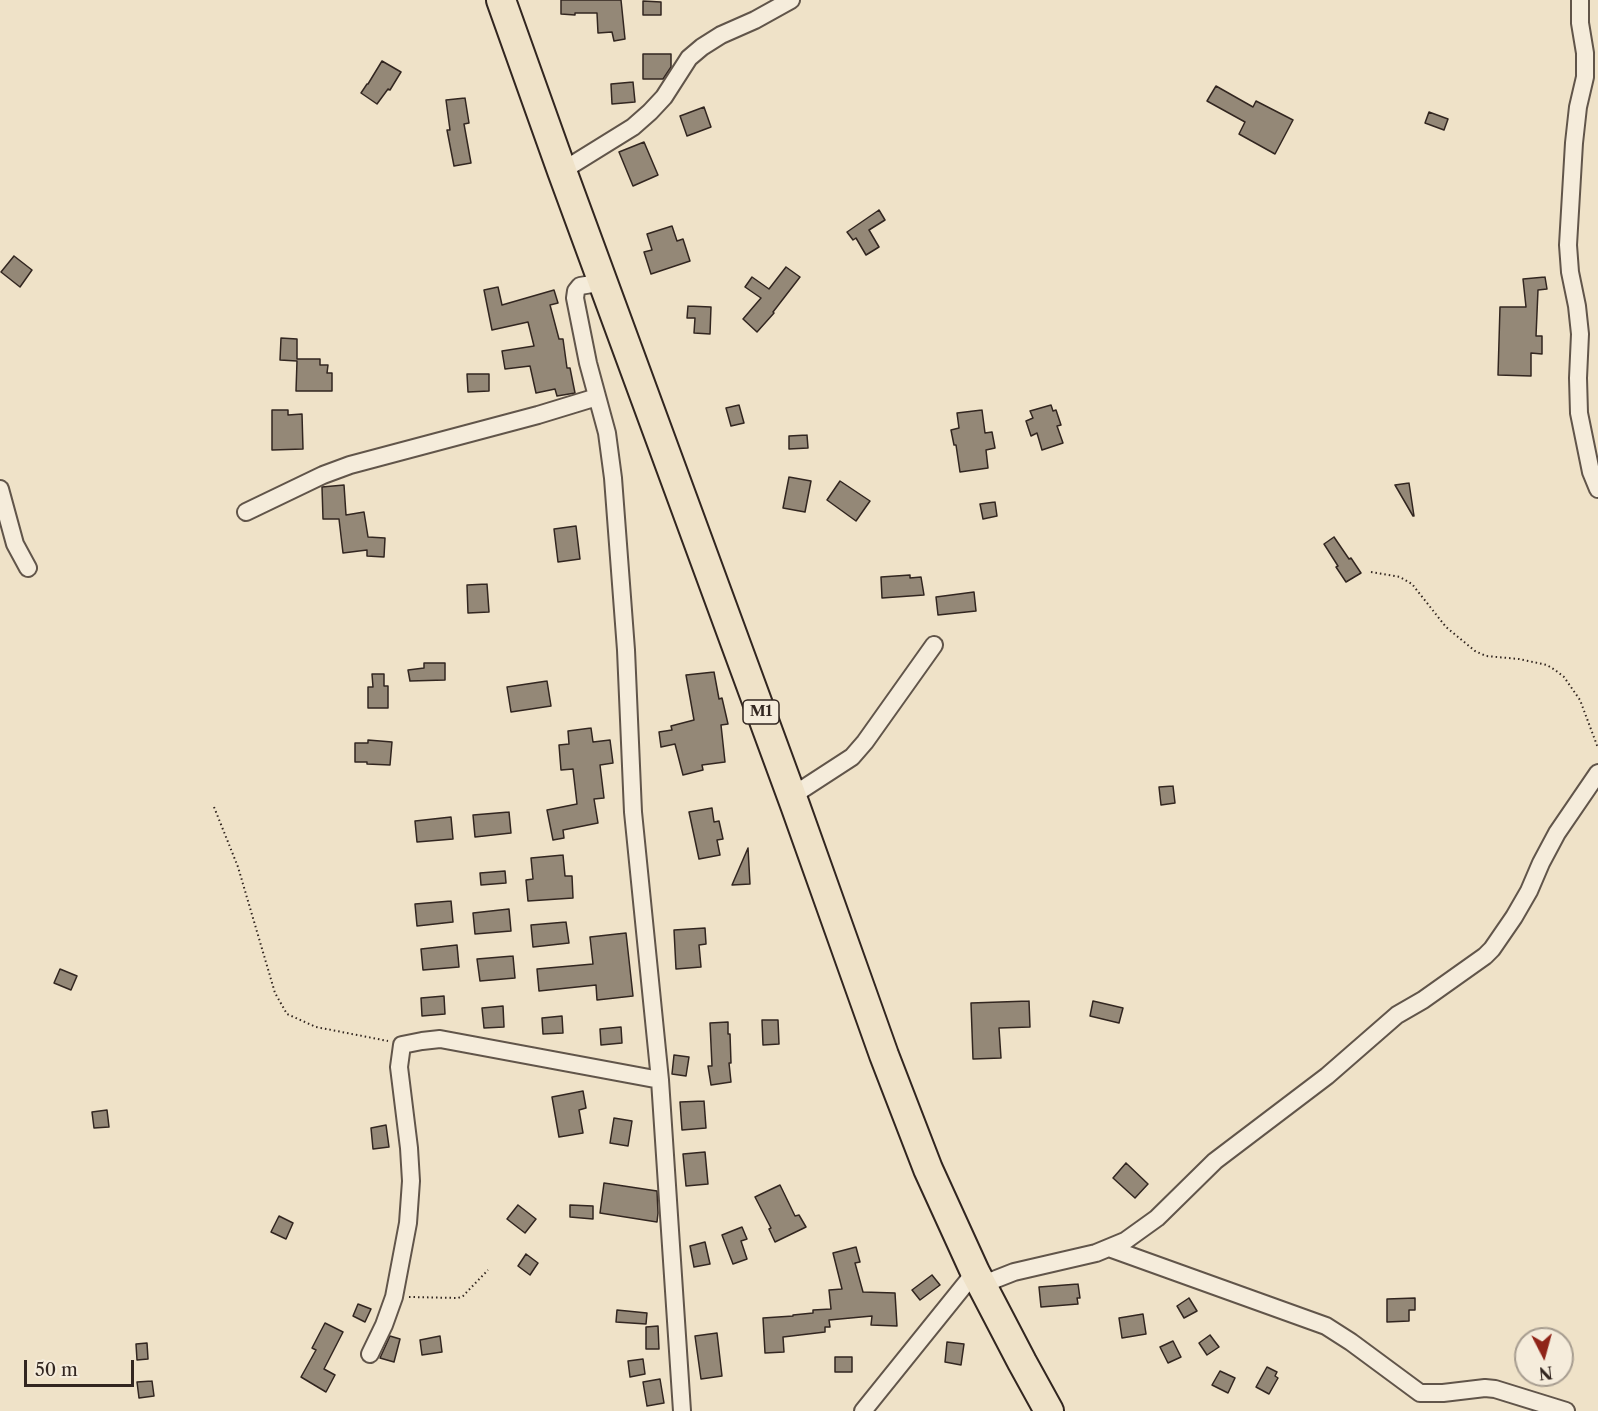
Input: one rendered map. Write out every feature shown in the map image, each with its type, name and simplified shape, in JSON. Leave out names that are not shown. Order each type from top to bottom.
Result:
[{"type":"highway","name":"M1","points":[[501,0],[792,796],[884,1055],[928,1169],[978,1278],[1049,1411]]},
{"type":"street","points":[[562,171],[633,126],[650,112],[664,97],[689,58],[702,47],[791,0]]},
{"type":"street","points":[[1580,0],[1585,76],[1578,107],[1574,143],[1568,244],[1580,334],[1579,413],[1591,472],[1598,489]]},
{"type":"street","points":[[604,282],[580,286],[575,292],[586,353],[607,433],[613,478],[626,650],[633,812],[660,1080],[682,1411]]},
{"type":"street","points":[[246,512],[323,475],[350,465],[597,397]]},
{"type":"street","points":[[0,489],[15,544],[28,568]]},
{"type":"street","points":[[792,796],[852,757],[934,645]]},
{"type":"street","points":[[863,1411],[978,1278],[1096,1253],[1125,1241],[1157,1218],[1215,1161],[1327,1076],[1397,1015],[1423,1000],[1485,956],[1514,917],[1557,833],[1598,773]]},
{"type":"street","points":[[370,1354],[394,1297],[408,1223],[411,1181],[399,1067],[402,1045],[440,1039],[660,1080]]},
{"type":"street","points":[[1109,1248],[1326,1326],[1420,1393],[1495,1389],[1563,1411]]},
{"type":"path","points":[[1371,572],[1400,577],[1412,584],[1446,627],[1475,651],[1486,656],[1547,664],[1555,670],[1564,677],[1580,700],[1598,748]]},
{"type":"path","points":[[214,807],[238,867],[275,993],[287,1014],[316,1027],[402,1045]]},
{"type":"path","points":[[394,1297],[458,1298],[463,1296],[488,1270]]},
{"type":"building","points":[[561,0],[621,0],[625,39],[614,41],[612,32],[598,33],[597,13],[561,14]]},
{"type":"building","points":[[643,1],[661,2],[661,15],[643,15]]},
{"type":"building","points":[[643,54],[671,54],[671,67],[663,79],[643,79]]},
{"type":"building","points":[[382,61],[401,72],[390,90],[388,89],[377,104],[361,93]]},
{"type":"building","points":[[633,82],[635,102],[612,104],[611,84]]},
{"type":"building","points":[[1216,86],[1253,107],[1256,101],[1293,120],[1275,154],[1239,134],[1245,122],[1207,101]]},
{"type":"building","points":[[465,98],[469,123],[464,124],[471,163],[454,166],[447,130],[450,130],[446,100]]},
{"type":"building","points":[[704,107],[711,127],[687,136],[680,116]]},
{"type":"building","points":[[1429,112],[1448,119],[1444,130],[1425,123]]},
{"type":"building","points":[[644,142],[658,175],[633,186],[619,152]]},
{"type":"building","points":[[879,210],[885,220],[869,230],[879,247],[866,255],[856,238],[853,240],[847,232]]},
{"type":"building","points":[[672,226],[677,241],[683,239],[690,261],[651,274],[644,252],[652,250],[647,234]]},
{"type":"building","points":[[14,256],[32,270],[20,287],[1,272]]},
{"type":"building","points":[[786,267],[800,277],[757,332],[743,319],[761,298],[745,287],[752,277],[769,289]]},
{"type":"building","points":[[1545,277],[1547,289],[1538,290],[1536,336],[1542,336],[1542,354],[1531,353],[1531,376],[1498,375],[1500,307],[1526,307],[1523,279]]},
{"type":"building","points":[[498,287],[502,305],[554,290],[558,303],[550,305],[559,339],[563,339],[567,368],[570,368],[575,393],[557,396],[555,389],[536,393],[530,366],[505,369],[502,351],[534,346],[528,322],[492,330],[484,290]]},
{"type":"building","points":[[688,306],[711,307],[710,334],[694,333],[695,318],[687,318]]},
{"type":"building","points":[[281,338],[297,339],[297,359],[320,359],[320,365],[328,365],[327,373],[332,373],[332,391],[296,391],[297,361],[280,360]]},
{"type":"building","points":[[467,374],[489,374],[489,391],[468,392]]},
{"type":"building","points":[[739,405],[744,423],[731,426],[726,408]]},
{"type":"building","points":[[1051,405],[1053,411],[1056,410],[1061,425],[1057,426],[1063,443],[1042,450],[1037,433],[1031,436],[1026,421],[1033,418],[1030,411]]},
{"type":"building","points":[[272,410],[288,410],[288,415],[302,414],[303,449],[272,450]]},
{"type":"building","points":[[982,410],[985,433],[992,432],[995,448],[986,450],[988,468],[960,472],[951,430],[959,428],[957,413]]},
{"type":"building","points":[[807,435],[808,448],[789,449],[789,436]]},
{"type":"building","points":[[789,477],[811,481],[805,512],[783,508]]},
{"type":"building","points":[[840,481],[870,501],[856,521],[827,500]]},
{"type":"building","points":[[1409,483],[1414,516],[1395,485]]},
{"type":"building","points":[[344,485],[346,515],[364,512],[368,537],[385,538],[384,557],[367,556],[367,550],[343,553],[339,519],[323,519],[322,487]]},
{"type":"building","points":[[995,502],[997,516],[983,519],[980,504]]},
{"type":"building","points":[[576,526],[580,559],[558,562],[554,529]]},
{"type":"building","points":[[1334,537],[1361,573],[1346,582],[1324,544]]},
{"type":"building","points":[[910,575],[910,578],[921,577],[924,595],[882,598],[881,577]]},
{"type":"building","points":[[487,584],[489,612],[468,613],[467,585]]},
{"type":"building","points":[[974,592],[976,611],[938,615],[936,597]]},
{"type":"building","points":[[424,663],[445,663],[445,680],[410,681],[408,670],[424,668]]},
{"type":"building","points":[[714,672],[719,699],[722,698],[728,724],[721,725],[725,762],[702,765],[703,770],[683,775],[675,744],[661,747],[659,732],[672,730],[671,726],[694,720],[686,675]]},
{"type":"building","points":[[372,674],[384,674],[384,686],[388,686],[388,708],[368,708],[368,687],[373,687]]},
{"type":"building","points":[[547,681],[551,706],[511,712],[507,687]]},
{"type":"building","points":[[591,728],[593,742],[610,740],[613,763],[600,765],[604,798],[594,799],[598,823],[563,830],[564,838],[553,840],[547,810],[577,804],[573,769],[561,770],[559,745],[569,744],[568,731]]},
{"type":"building","points":[[368,740],[392,742],[390,765],[355,762],[355,743],[368,743]]},
{"type":"building","points":[[1173,786],[1175,803],[1161,805],[1159,787]]},
{"type":"building","points":[[712,808],[714,822],[719,821],[723,839],[717,840],[720,855],[699,859],[689,812]]},
{"type":"building","points":[[509,812],[511,833],[475,837],[473,815]]},
{"type":"building","points":[[451,817],[453,839],[417,842],[415,821]]},
{"type":"building","points":[[748,848],[750,884],[732,885]]},
{"type":"building","points":[[563,855],[565,876],[572,876],[573,898],[528,901],[526,880],[533,879],[531,858]]},
{"type":"building","points":[[505,871],[506,883],[481,885],[480,873]]},
{"type":"building","points":[[451,901],[453,922],[417,926],[415,904]]},
{"type":"building","points":[[509,909],[511,931],[475,934],[473,913]]},
{"type":"building","points":[[566,922],[569,943],[533,947],[531,925]]},
{"type":"building","points":[[705,928],[706,944],[699,945],[701,967],[676,969],[674,930]]},
{"type":"building","points":[[626,933],[633,996],[597,1000],[596,985],[539,991],[537,969],[593,964],[590,937]]},
{"type":"building","points":[[457,945],[459,967],[423,970],[421,949]]},
{"type":"building","points":[[513,956],[515,978],[480,981],[477,959]]},
{"type":"building","points":[[60,969],[77,976],[71,990],[54,983]]},
{"type":"building","points":[[444,996],[445,1014],[422,1016],[421,998]]},
{"type":"building","points":[[1029,1001],[1030,1027],[999,1028],[1001,1058],[973,1059],[971,1003]]},
{"type":"building","points":[[1093,1001],[1123,1008],[1119,1023],[1090,1016]]},
{"type":"building","points":[[503,1006],[504,1027],[484,1028],[482,1008]]},
{"type":"building","points":[[562,1016],[563,1033],[543,1034],[542,1018]]},
{"type":"building","points":[[762,1020],[778,1020],[779,1044],[763,1045]]},
{"type":"building","points":[[728,1022],[731,1082],[711,1085],[708,1066],[712,1066],[710,1023]]},
{"type":"building","points":[[621,1027],[622,1043],[601,1045],[600,1029]]},
{"type":"building","points":[[674,1055],[689,1057],[686,1076],[672,1074]]},
{"type":"building","points":[[583,1091],[586,1108],[579,1110],[583,1133],[559,1137],[552,1097]]},
{"type":"building","points":[[704,1101],[706,1128],[682,1130],[680,1102]]},
{"type":"building","points":[[107,1110],[109,1127],[94,1128],[92,1112]]},
{"type":"building","points":[[614,1118],[632,1121],[628,1146],[610,1143]]},
{"type":"building","points":[[386,1125],[389,1147],[373,1149],[371,1128]]},
{"type":"building","points":[[705,1152],[708,1184],[686,1186],[683,1154]]},
{"type":"building","points":[[1126,1163],[1148,1184],[1135,1198],[1113,1178]]},
{"type":"building","points":[[604,1183],[657,1191],[657,1222],[600,1213]]},
{"type":"building","points":[[780,1185],[795,1216],[799,1215],[806,1227],[775,1242],[769,1229],[771,1228],[755,1197]]},
{"type":"building","points":[[518,1205],[536,1219],[525,1233],[507,1219]]},
{"type":"building","points":[[570,1205],[593,1206],[593,1219],[570,1217]]},
{"type":"building","points":[[279,1216],[293,1223],[286,1239],[271,1232]]},
{"type":"building","points":[[742,1227],[747,1239],[741,1241],[747,1259],[733,1264],[722,1235]]},
{"type":"building","points":[[705,1242],[710,1264],[694,1267],[690,1246]]},
{"type":"building","points":[[856,1247],[860,1262],[855,1263],[863,1292],[895,1293],[897,1326],[871,1325],[872,1316],[829,1320],[830,1327],[825,1327],[825,1332],[783,1337],[784,1352],[765,1353],[763,1318],[793,1316],[813,1313],[813,1310],[831,1309],[829,1290],[842,1289],[833,1253]]},
{"type":"building","points":[[526,1254],[538,1263],[530,1275],[518,1266]]},
{"type":"building","points":[[932,1275],[940,1285],[920,1300],[912,1290]]},
{"type":"building","points":[[1078,1284],[1080,1298],[1077,1298],[1078,1304],[1041,1307],[1039,1287]]},
{"type":"building","points":[[1189,1298],[1197,1311],[1184,1318],[1177,1306]]},
{"type":"building","points":[[1415,1298],[1415,1310],[1409,1310],[1409,1321],[1387,1322],[1387,1299]]},
{"type":"building","points":[[358,1304],[371,1309],[365,1322],[353,1316]]},
{"type":"building","points":[[617,1310],[647,1313],[646,1324],[616,1322]]},
{"type":"building","points":[[1143,1314],[1146,1334],[1122,1338],[1119,1318]]},
{"type":"building","points":[[325,1323],[343,1332],[324,1369],[335,1375],[326,1392],[301,1377],[316,1350],[312,1348]]},
{"type":"building","points":[[658,1326],[659,1349],[646,1349],[646,1327]]},
{"type":"building","points":[[717,1333],[722,1376],[701,1379],[695,1336]]},
{"type":"building","points":[[1210,1335],[1219,1347],[1207,1355],[1199,1343]]},
{"type":"building","points":[[390,1336],[400,1339],[394,1362],[380,1358]]},
{"type":"building","points":[[440,1336],[442,1352],[422,1355],[420,1340]]},
{"type":"building","points":[[1173,1341],[1181,1357],[1168,1363],[1160,1347]]},
{"type":"building","points":[[947,1342],[964,1344],[961,1365],[945,1362]]},
{"type":"building","points":[[147,1343],[148,1359],[137,1360],[136,1344]]},
{"type":"building","points":[[835,1357],[852,1357],[852,1372],[835,1372]]},
{"type":"building","points":[[643,1359],[645,1374],[630,1377],[628,1361]]},
{"type":"building","points":[[1267,1367],[1277,1372],[1275,1376],[1278,1378],[1269,1394],[1256,1387]]},
{"type":"building","points":[[1220,1371],[1235,1378],[1228,1393],[1212,1385]]},
{"type":"building","points":[[660,1379],[664,1403],[647,1406],[643,1382]]},
{"type":"building","points":[[152,1381],[154,1396],[139,1398],[137,1382]]}]
